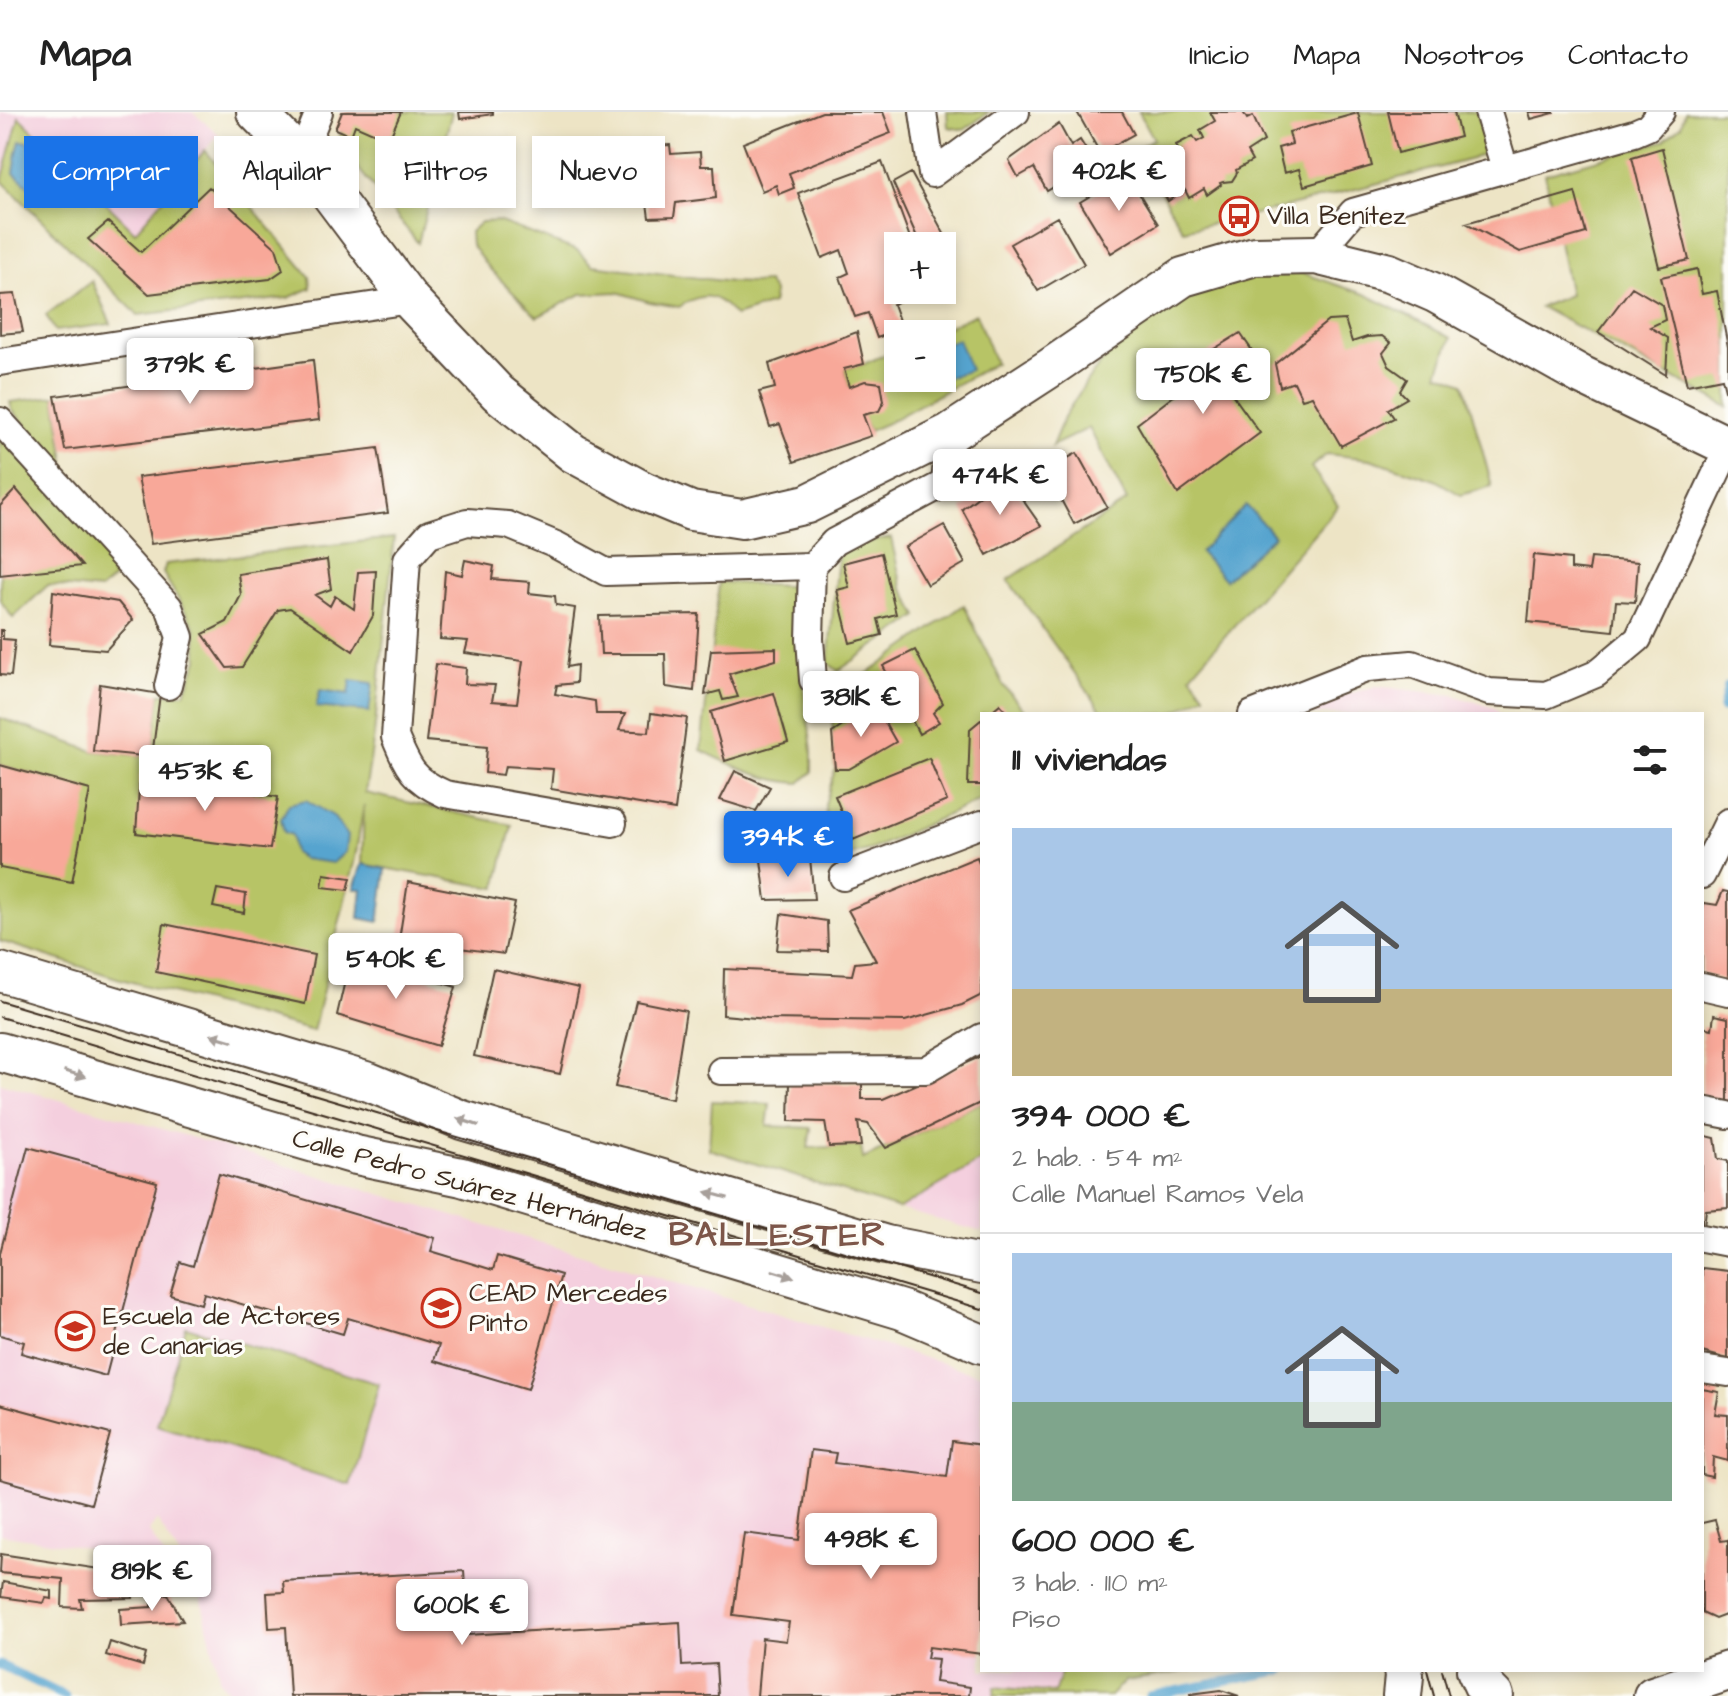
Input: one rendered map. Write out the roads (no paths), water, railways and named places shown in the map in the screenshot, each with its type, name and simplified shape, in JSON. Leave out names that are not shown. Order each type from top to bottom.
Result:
[{"type":"street","points":[[256,112],[280,136]]},
{"type":"street","points":[[311,136],[319,112]]},
{"type":"street","points":[[923,112],[932,174],[1016,112]]},
{"type":"street","points":[[1488,112],[1505,169]]},
{"type":"street","points":[[1316,255],[1353,212],[1634,133],[1648,127],[1661,112]]},
{"type":"street","points":[[341,208],[410,300],[498,393],[573,453],[643,491],[691,511],[742,519],[807,504],[950,433],[1183,277],[1255,256],[1316,255],[1389,273],[1435,293],[1581,375],[1728,447],[1638,639],[1596,674],[1546,695],[1489,692],[1412,664],[1368,668],[1257,712]]},
{"type":"street","points":[[0,362],[410,300]]},
{"type":"street","points":[[0,421],[169,607],[180,637],[168,686]]},
{"type":"street","points":[[813,680],[810,639],[812,566],[834,542],[945,483],[950,433]]},
{"type":"street","points":[[613,823],[445,794],[425,785],[407,764],[395,737],[407,559],[429,534],[467,522],[508,525],[556,545],[606,572],[812,566]]},
{"type":"street","points":[[1714,863],[1728,822]]},
{"type":"street","points":[[843,877],[980,825]]},
{"type":"street","points":[[0,972],[369,1082],[462,1120],[886,1245],[980,1264]]},
{"type":"street","points":[[1704,986],[1728,992]]},
{"type":"street","points":[[721,1071],[926,1070],[980,1038]]},
{"type":"street","name":"Calle Pedro Suárez Hernández","points":[[0,1052],[356,1155],[462,1177],[902,1310],[980,1343]]},
{"type":"street","points":[[1704,1110],[1728,1115]]},
{"type":"street","points":[[1704,1238],[1728,1243]]},
{"type":"street","points":[[1704,1369],[1728,1373]]},
{"type":"street","points":[[1653,1696],[1728,1671]]},
{"type":"street","points":[[1402,1696],[1403,1672]]},
{"type":"street","points":[[1470,1672],[1477,1696]]},
{"type":"street","points":[[1477,1672],[1483,1685],[1494,1696]]},
{"type":"water","points":[[20,141],[24,141],[24,182],[14,173]]},
{"type":"water","points":[[956,340],[970,370],[956,375]]},
{"type":"water","points":[[1246,505],[1274,536],[1225,580],[1200,552]]},
{"type":"water","points":[[351,680],[373,683],[369,712],[316,707],[320,690],[349,694]]},
{"type":"water","points":[[306,800],[333,816],[347,836],[345,852],[333,863],[303,859],[294,853],[292,835],[284,832],[281,819],[289,804]]},
{"type":"water","points":[[362,864],[386,869],[379,922],[359,918],[362,889],[354,889]]},
{"type":"waterway","points":[[1723,708],[1728,686]]},
{"type":"waterway","points":[[0,1665],[65,1696]]},
{"type":"waterway","points":[[1150,1696],[1273,1672]]},
{"type":"tram line","points":[[0,1001],[980,1292]]},
{"type":"tram line","points":[[0,1017],[980,1308]]},
{"type":"tram line","points":[[1428,1672],[1434,1696]]},
{"type":"tram line","points":[[1443,1672],[1449,1696]]},
{"type":"place","name":"Villa Benítez","points":[[1239,216]]},
{"type":"place","name":"CEAD Mercedes Pinto","points":[[441,1308]]},
{"type":"place","name":"Escuela de Actores de Canarias","points":[[75,1331]]},
{"type":"district","name":"BALLESTER","points":[[778,1235]]}]
